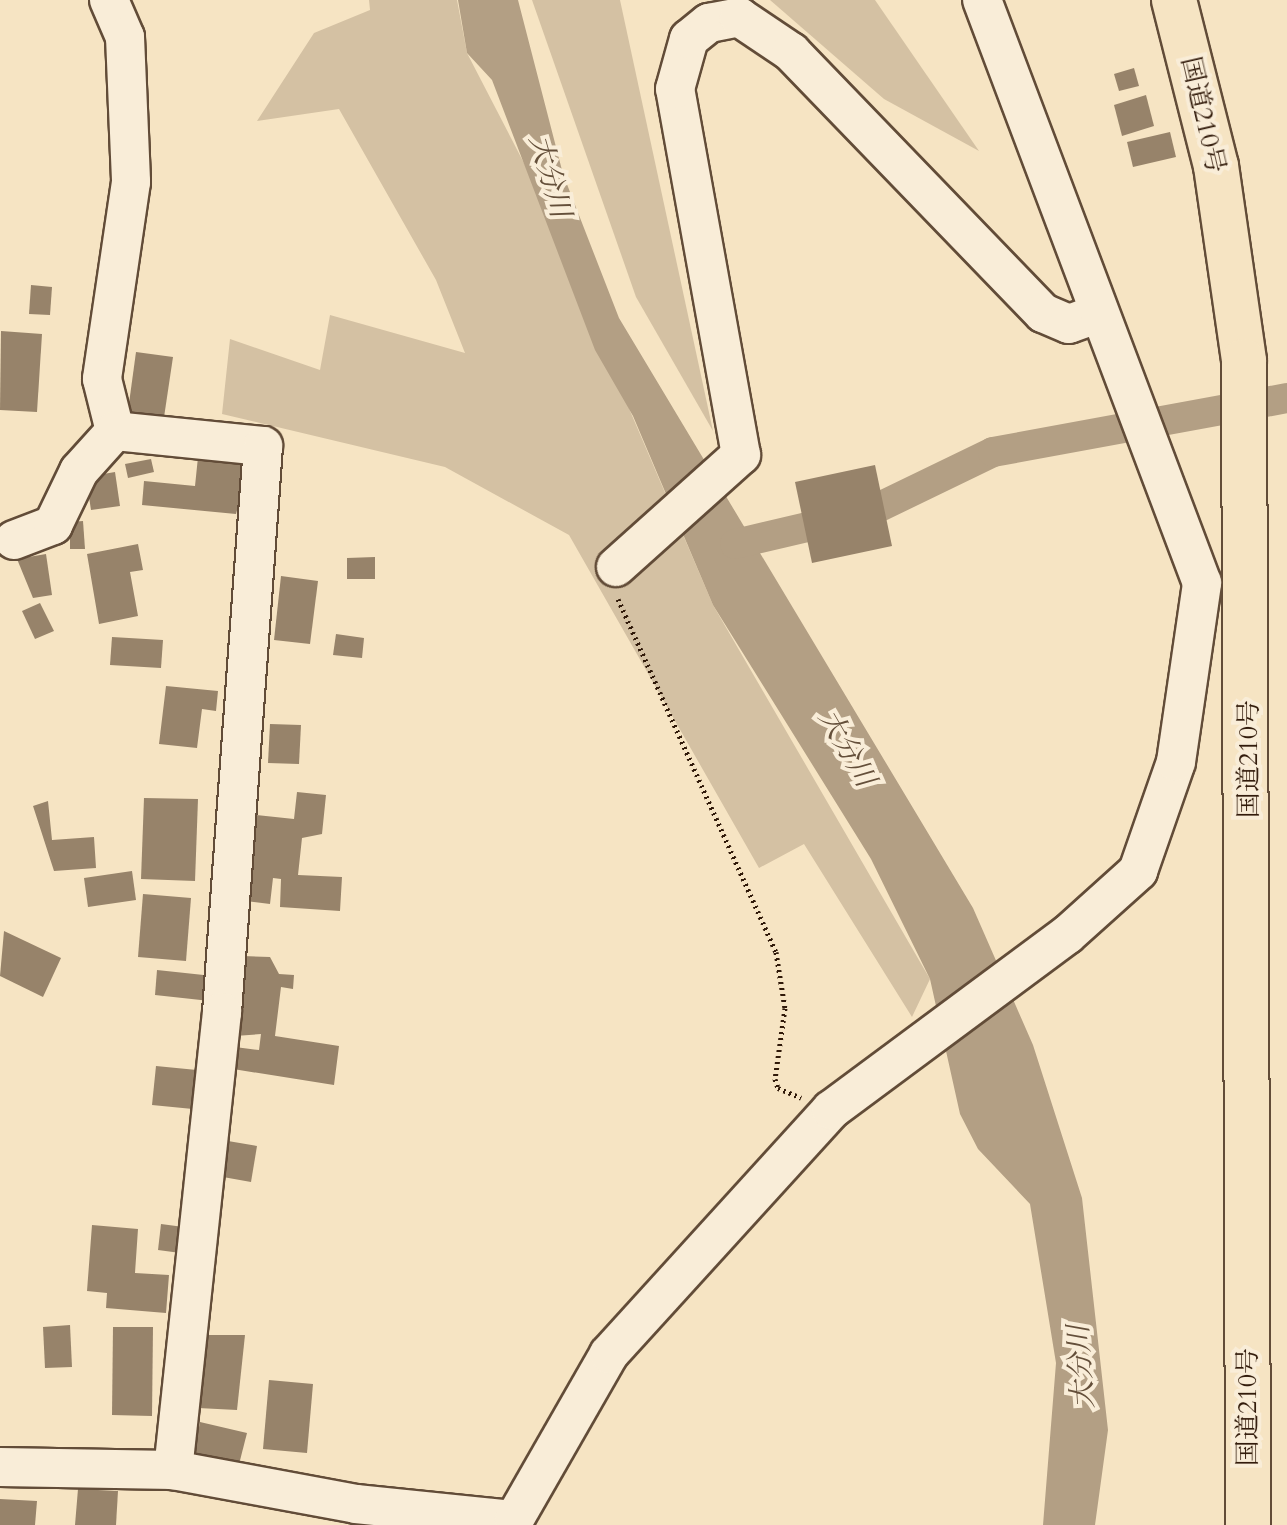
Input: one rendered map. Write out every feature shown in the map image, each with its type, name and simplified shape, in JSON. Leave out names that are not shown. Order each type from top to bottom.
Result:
[{"type":"highway","name":"国道210号","points":[[1174,0],[1216,166],[1244,361],[1247,450],[1248,1525]]},
{"type":"street","points":[[109,0],[125,37],[131,182],[102,379],[115,431]]},
{"type":"street","points":[[0,1467],[173,1470],[355,1514],[483,1522],[514,1520],[525,1511],[609,1354],[831,1110],[1067,935],[1129,884],[1146,857],[1171,783],[1202,612],[1192,544],[1096,314],[982,0]]},
{"type":"street","points":[[616,567],[741,455],[675,89],[689,39],[724,16],[753,22],[791,52],[1035,307],[1069,324],[1096,314]]},
{"type":"street","points":[[14,540],[53,525],[79,471],[115,431]]},
{"type":"street","points":[[115,431],[263,446],[222,1012],[173,1470]]},
{"type":"path","points":[[616,567],[610,586],[776,952],[785,1008],[778,1088],[831,1110]]},
{"type":"shaded area","points":[[369,0],[457,0],[467,53],[525,165],[713,605],[930,979],[912,1017],[804,844],[759,868],[569,535],[445,467],[222,414],[230,339],[320,370],[330,315],[465,353],[436,280],[339,109],[257,121],[314,33],[370,10]]},
{"type":"shaded area","points":[[532,0],[620,0],[713,431],[636,297]]},
{"type":"shaded area","points":[[770,0],[875,0],[979,151],[884,99]]},
{"type":"water","name":"大分川","points":[[458,0],[518,0],[563,174],[619,318],[973,908],[1033,1045],[1082,1198],[1108,1430],[1095,1525],[1043,1525],[1056,1363],[1030,1204],[978,1149],[960,1114],[930,979],[871,859],[713,605],[633,416],[595,350],[492,80],[467,53]]},
{"type":"building","points":[[1134,68],[1139,86],[1119,91],[1114,74]]},
{"type":"building","points":[[1146,95],[1154,126],[1122,136],[1114,105]]},
{"type":"building","points":[[1170,132],[1176,157],[1133,167],[1127,142]]},
{"type":"building","points":[[31,285],[52,287],[50,315],[29,314]]},
{"type":"building","points":[[1,331],[42,334],[37,412],[0,410]]},
{"type":"building","points":[[136,352],[173,357],[163,424],[127,418]]},
{"type":"building","points":[[198,457],[250,461],[236,514],[142,505],[144,481],[195,486]]},
{"type":"building","points":[[151,459],[154,472],[128,478],[125,464]]},
{"type":"building","points":[[875,465],[892,546],[812,563],[795,482]]},
{"type":"building","points":[[115,472],[120,506],[91,510],[86,477]]},
{"type":"building","points":[[83,521],[85,549],[70,549],[70,522]]},
{"type":"building","points":[[138,544],[143,570],[130,572],[138,616],[99,624],[87,554]]},
{"type":"building","points":[[46,554],[52,595],[33,598],[17,559]]},
{"type":"building","points":[[375,557],[375,579],[347,579],[347,558]]},
{"type":"building","points":[[281,576],[318,581],[310,644],[274,640]]},
{"type":"building","points":[[40,603],[54,631],[35,639],[22,611]]},
{"type":"building","points":[[336,634],[364,638],[362,658],[333,655]]},
{"type":"building","points":[[112,637],[163,640],[161,668],[110,665]]},
{"type":"building","points":[[166,686],[218,691],[216,711],[202,709],[197,748],[159,744]]},
{"type":"building","points":[[270,724],[301,725],[299,764],[268,763]]},
{"type":"building","points":[[297,792],[326,795],[322,834],[302,838],[298,875],[342,877],[340,911],[280,907],[281,879],[273,878],[270,904],[237,900],[246,814],[294,819]]},
{"type":"building","points":[[144,798],[198,799],[195,881],[141,879]]},
{"type":"building","points":[[48,801],[52,840],[94,837],[96,868],[54,871],[33,806]]},
{"type":"building","points":[[132,871],[136,900],[88,907],[84,878]]},
{"type":"building","points":[[143,894],[191,898],[186,961],[138,957]]},
{"type":"building","points":[[4,931],[61,958],[43,997],[0,976]]},
{"type":"building","points":[[242,956],[270,957],[279,974],[294,975],[293,989],[281,987],[275,1036],[339,1046],[334,1085],[233,1069],[235,1047],[259,1050],[261,1034],[235,1036]]},
{"type":"building","points":[[157,970],[213,976],[210,1001],[155,995]]},
{"type":"building","points":[[156,1066],[207,1071],[203,1110],[152,1105]]},
{"type":"building","points":[[228,1141],[257,1146],[251,1182],[223,1177]]},
{"type":"building","points":[[161,1224],[191,1228],[188,1254],[158,1250]]},
{"type":"building","points":[[92,1225],[138,1229],[135,1273],[169,1275],[166,1313],[106,1308],[107,1293],[87,1291]]},
{"type":"building","points":[[70,1325],[72,1367],[45,1368],[43,1327]]},
{"type":"building","points":[[113,1327],[153,1327],[152,1416],[112,1415]]},
{"type":"building","points":[[205,1335],[245,1335],[237,1410],[198,1408]]},
{"type":"building","points":[[269,1380],[313,1384],[307,1453],[263,1449]]},
{"type":"building","points":[[200,1422],[247,1433],[236,1476],[191,1466]]},
{"type":"building","points":[[78,1489],[118,1491],[116,1525],[75,1525]]},
{"type":"building","points":[[0,1499],[37,1501],[35,1525],[0,1525]]},
{"type":"waterway","points":[[735,544],[867,513],[993,452],[1287,398]]}]
